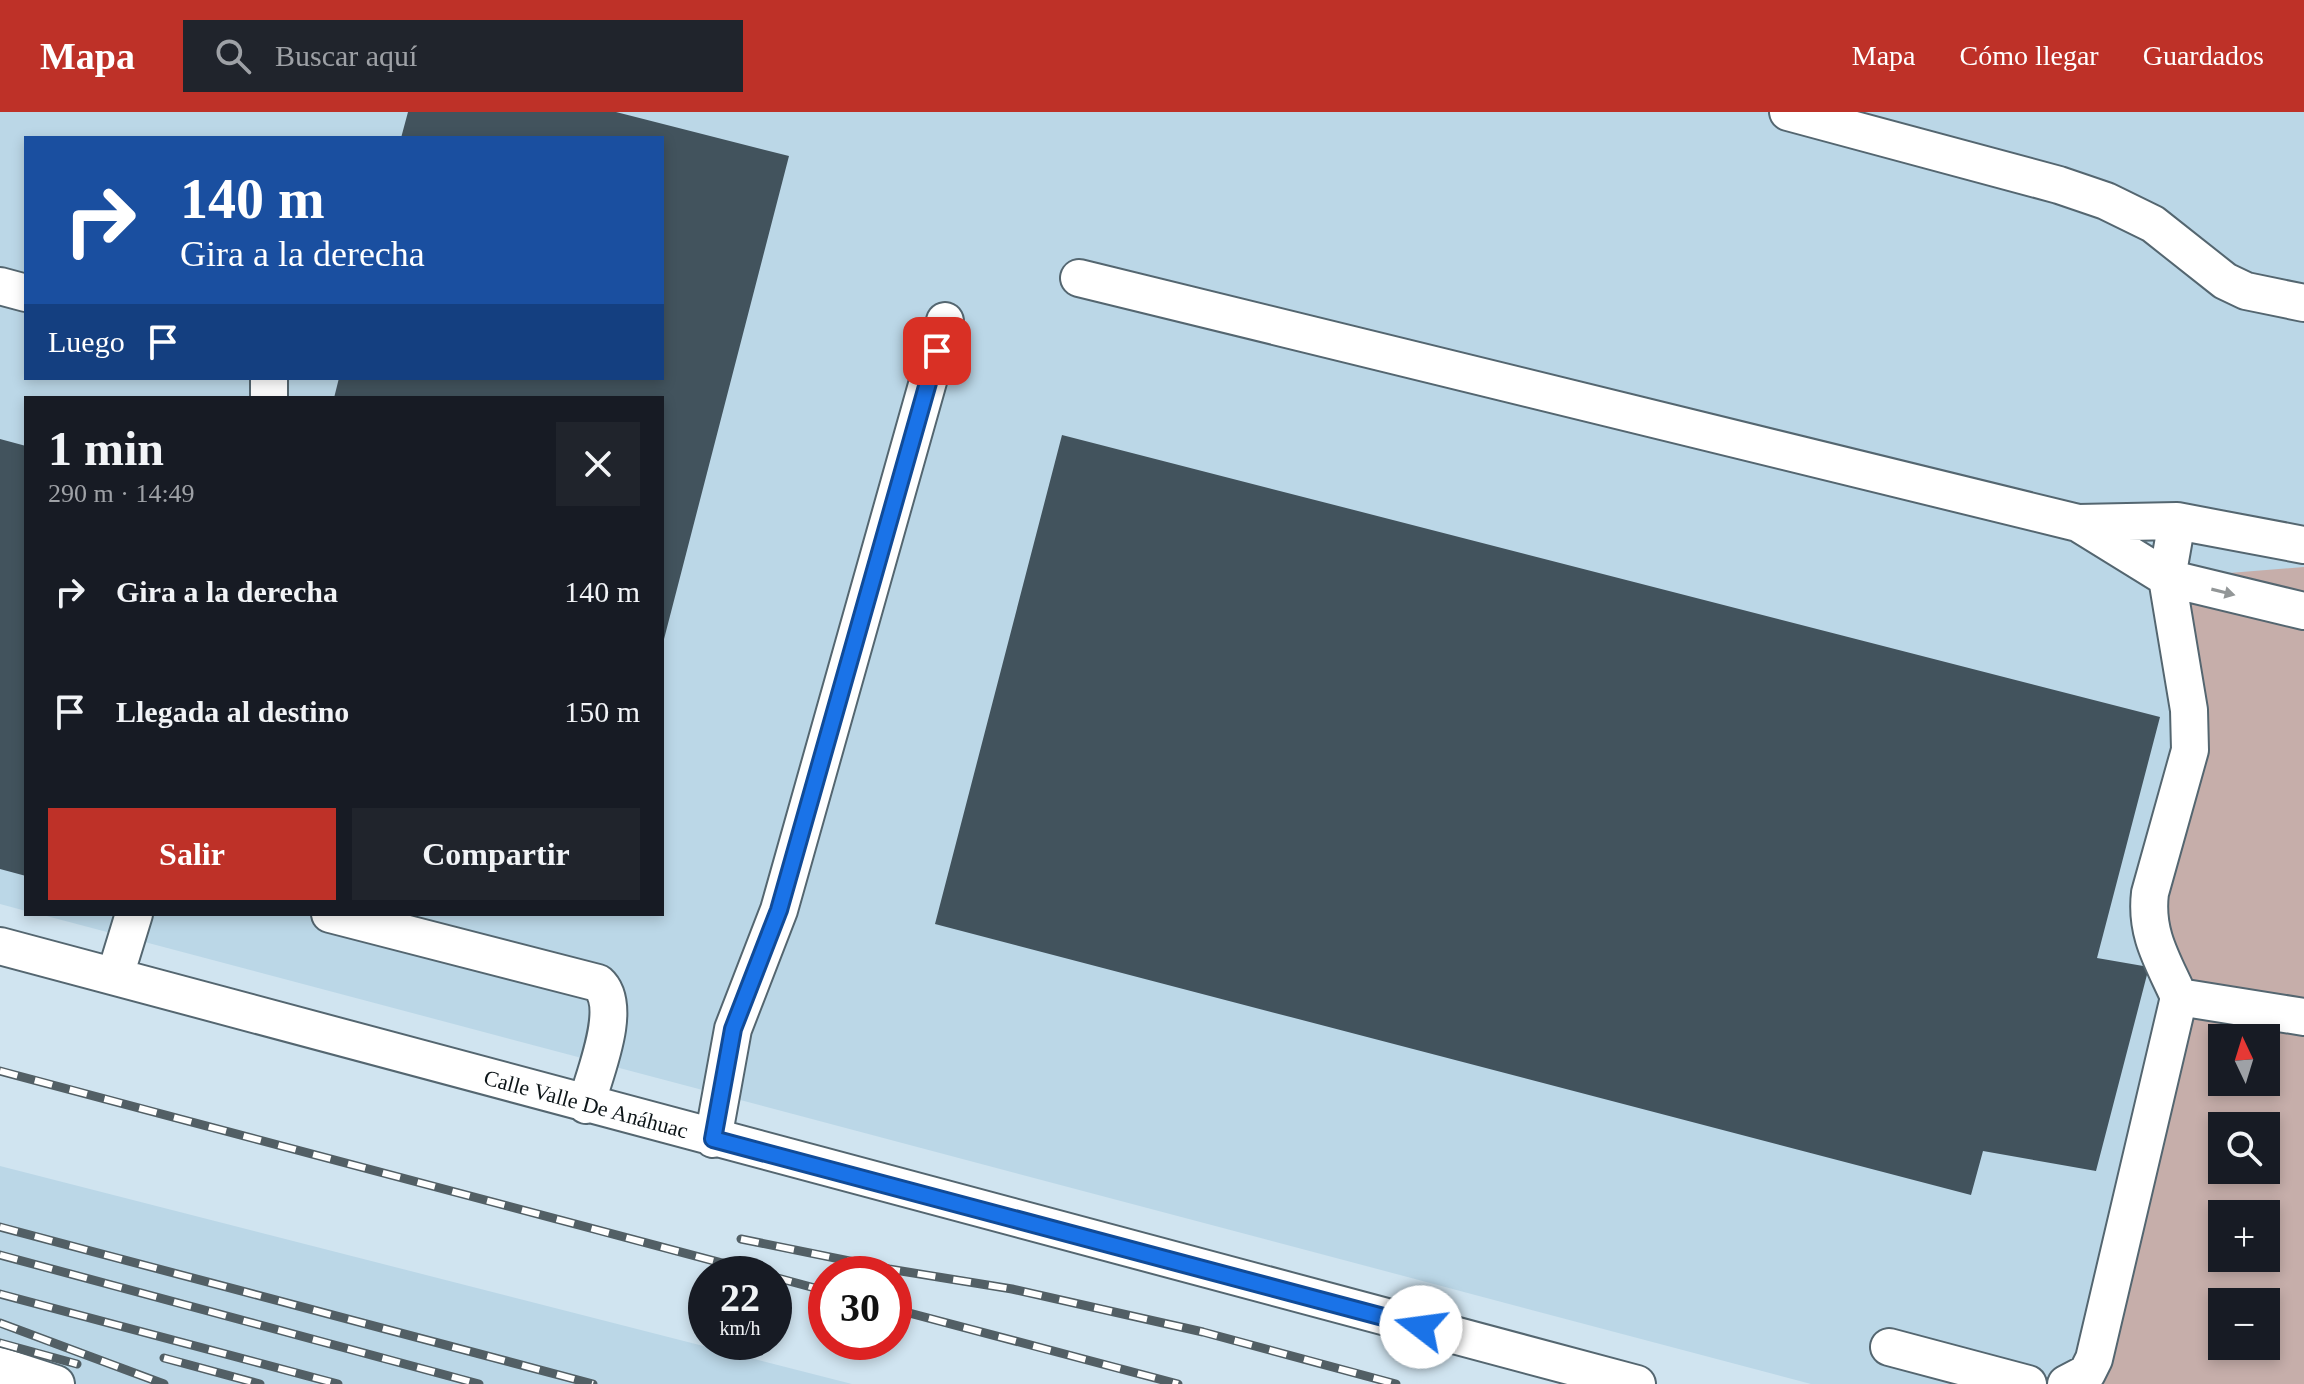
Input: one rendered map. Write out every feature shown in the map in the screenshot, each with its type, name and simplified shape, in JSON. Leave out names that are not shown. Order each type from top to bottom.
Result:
[{"type":"street","points":[[1788,112],[2059,185],[2106,201],[2153,224],[2225,281],[2246,291],[2304,303]]},
{"type":"street","points":[[1079,278],[2078,523],[2177,521],[2304,545]]},
{"type":"street","points":[[0,286],[24,292]]},
{"type":"street","points":[[713,1139],[733,1029],[779,910],[945,321]]},
{"type":"street","points":[[2066,1384],[2087,1373],[2094,1359],[2179,997],[2149,924],[2150,893],[2190,750],[2191,729],[2167,578],[2177,521]]},
{"type":"street","points":[[2078,523],[2167,578],[2304,611]]},
{"type":"street","points":[[115,976],[133,916]]},
{"type":"street","points":[[338,916],[598,983],[606,989],[610,1012],[586,1105]]},
{"type":"street","name":"Calle Valle De Anáhuac","points":[[0,946],[1637,1384]]},
{"type":"street","points":[[2179,997],[2304,1017]]},
{"type":"street","points":[[1889,1347],[2028,1384]]},
{"type":"street","points":[[0,1366],[56,1384]]},
{"type":"shaded area","points":[[0,112],[2304,112],[2304,1384],[1811,1384],[47,916],[664,916],[664,396],[24,396],[24,910],[0,904]]},
{"type":"shaded area","points":[[2304,567],[2304,1384],[2066,1384],[2073,1382],[2179,997],[2154,941],[2190,750],[2167,578]]},
{"type":"shaded area","points":[[0,1166],[688,1342],[688,1360],[758,1360],[852,1384],[0,1384]]},
{"type":"building","points":[[408,112],[616,112],[789,156],[664,639],[664,396],[334,396],[338,380],[664,380],[664,136],[402,136]]},
{"type":"building","points":[[1062,435],[2160,717],[2097,958],[2149,967],[2096,1171],[1983,1151],[1971,1195],[935,924]]},
{"type":"building","points":[[0,439],[24,445],[24,875],[0,869]]},
{"type":"railway","points":[[0,1071],[695,1256]]},
{"type":"railway","points":[[0,1227],[593,1384]]},
{"type":"railway","points":[[741,1239],[889,1269],[1012,1289],[1203,1332],[1396,1384]]},
{"type":"railway","points":[[0,1255],[479,1384]]},
{"type":"railway","points":[[792,1282],[808,1286]]},
{"type":"railway","points":[[0,1294],[338,1384]]},
{"type":"railway","points":[[912,1314],[1178,1384]]},
{"type":"railway","points":[[0,1323],[164,1384]]},
{"type":"railway","points":[[0,1343],[77,1364]]},
{"type":"railway","points":[[164,1358],[260,1384]]},
{"type":"route","points":[[937,351],[779,910],[733,1029],[713,1139],[1421,1327]]}]
